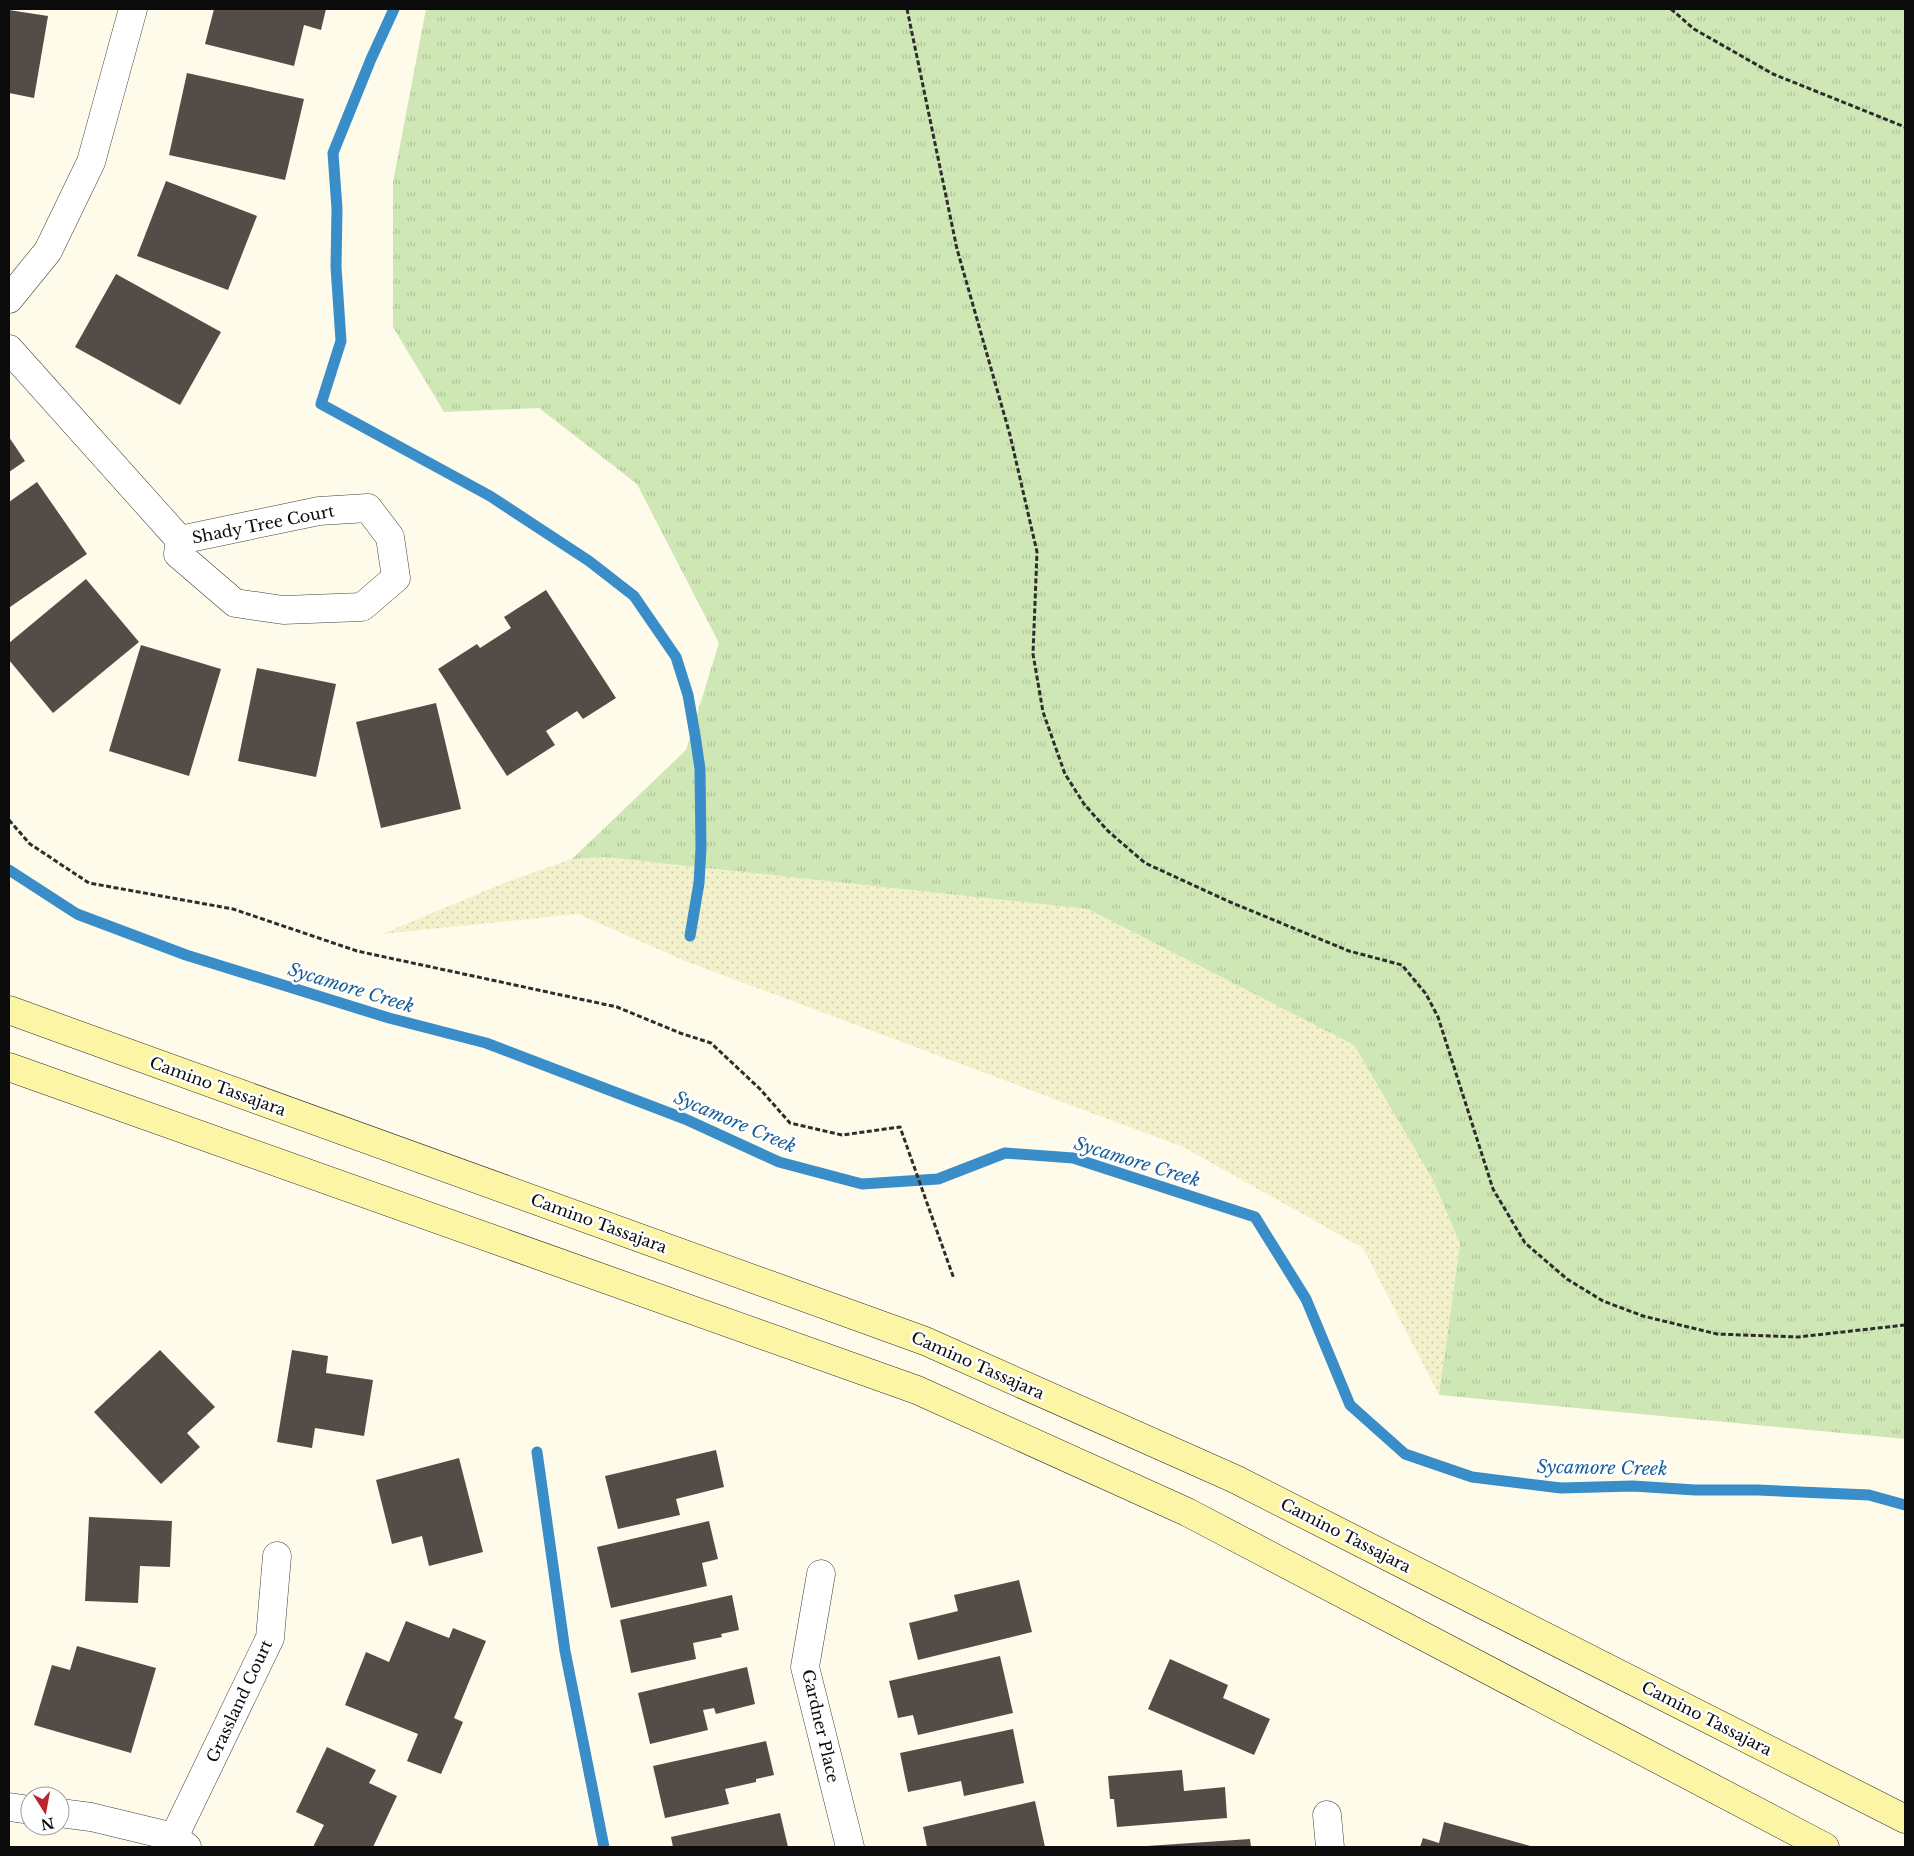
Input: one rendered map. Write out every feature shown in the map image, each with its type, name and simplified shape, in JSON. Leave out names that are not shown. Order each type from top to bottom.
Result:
[{"type":"main road","name":"Camino Tassajara","points":[[9,1010],[925,1341],[1235,1479],[1905,1819]]},
{"type":"main road","points":[[9,1067],[917,1390],[1187,1512],[1825,1847]]},
{"type":"street","points":[[9,299],[48,251],[91,162],[133,9]]},
{"type":"street","name":"Shady Tree Court","points":[[9,348],[180,540],[178,554],[235,602],[284,610],[362,607],[396,578],[390,537],[368,508],[319,510],[180,540]]},
{"type":"street","name":"Grassland Court","points":[[180,1842],[270,1638],[278,1556]]},
{"type":"street","name":"Gardner Place","points":[[821,1574],[805,1667],[850,1847]]},
{"type":"street","points":[[70,1814],[92,1817],[180,1842]]},
{"type":"street","points":[[1327,1815],[1330,1847]]},
{"type":"path","points":[[907,9],[957,249],[1010,435],[1038,552],[1033,654],[1043,712],[1066,774],[1084,804],[1108,831],[1145,863],[1230,902],[1349,951],[1402,965],[1426,994],[1438,1017],[1493,1188],[1525,1243],[1567,1279],[1603,1301],[1643,1316],[1718,1334],[1798,1337],[1905,1325]]},
{"type":"path","points":[[1671,9],[1694,29],[1773,74],[1905,127]]},
{"type":"path","points":[[9,820],[30,844],[90,883],[233,909],[357,951],[617,1008],[711,1043],[760,1089],[790,1123],[842,1135],[900,1127],[954,1279]]},
{"type":"shaded area","points":[[604,857],[1088,909],[1354,1045],[1433,1180],[1460,1244],[1439,1395],[1363,1248],[1183,1147],[685,961],[578,914],[382,934],[509,881],[572,859]]},
{"type":"green space","points":[[426,9],[1905,9],[1905,1439],[1439,1395],[1460,1244],[1433,1180],[1354,1045],[1088,909],[604,857],[572,859],[686,750],[719,643],[637,484],[539,408],[444,412],[393,327],[393,182]]},
{"type":"building","points":[[214,9],[326,9],[321,30],[304,25],[294,66],[205,44]]},
{"type":"building","points":[[9,10],[48,16],[34,98],[9,93]]},
{"type":"building","points":[[187,73],[304,99],[285,180],[169,155]]},
{"type":"building","points":[[166,181],[257,216],[228,290],[137,256]]},
{"type":"building","points":[[116,274],[221,332],[180,405],[75,347]]},
{"type":"building","points":[[9,437],[25,461],[9,472]]},
{"type":"building","points":[[37,482],[87,554],[10,607],[9,502]]},
{"type":"building","points":[[86,579],[139,642],[53,713],[9,660],[9,643]]},
{"type":"building","points":[[546,590],[616,698],[583,719],[577,711],[546,731],[555,745],[507,776],[438,669],[477,644],[480,648],[511,628],[504,617]]},
{"type":"building","points":[[141,645],[221,669],[189,776],[109,751]]},
{"type":"building","points":[[257,668],[336,684],[316,777],[238,761]]},
{"type":"building","points":[[436,703],[461,809],[381,828],[356,722]]},
{"type":"building","points":[[160,1350],[215,1407],[187,1433],[200,1447],[161,1484],[94,1412]]},
{"type":"building","points":[[292,1350],[328,1356],[326,1373],[373,1380],[364,1436],[315,1428],[312,1448],[277,1442]]},
{"type":"building","points":[[716,1450],[724,1487],[676,1499],[680,1515],[618,1529],[605,1476]]},
{"type":"building","points":[[459,1458],[483,1552],[429,1566],[422,1536],[392,1544],[376,1480]]},
{"type":"building","points":[[89,1517],[172,1521],[170,1567],[140,1566],[138,1603],[85,1601]]},
{"type":"building","points":[[709,1521],[718,1559],[702,1563],[707,1586],[611,1608],[597,1547]]},
{"type":"building","points":[[1019,1580],[1032,1632],[918,1660],[909,1623],[958,1611],[954,1595]]},
{"type":"building","points":[[732,1595],[739,1630],[721,1634],[722,1637],[693,1643],[696,1659],[631,1673],[620,1620]]},
{"type":"building","points":[[406,1621],[449,1638],[453,1628],[486,1641],[454,1718],[463,1722],[441,1774],[407,1761],[418,1734],[345,1705],[366,1652],[389,1662]]},
{"type":"building","points":[[77,1646],[156,1668],[131,1753],[34,1725],[52,1665],[70,1670]]},
{"type":"building","points":[[1000,1656],[1013,1713],[918,1735],[913,1715],[898,1718],[889,1681]]},
{"type":"building","points":[[1170,1659],[1228,1685],[1223,1698],[1270,1719],[1254,1755],[1148,1709]]},
{"type":"building","points":[[747,1667],[755,1704],[716,1714],[714,1708],[703,1710],[708,1730],[650,1744],[638,1693]]},
{"type":"building","points":[[1013,1729],[1024,1783],[964,1796],[961,1781],[908,1792],[900,1753]]},
{"type":"building","points":[[766,1741],[774,1775],[756,1779],[756,1782],[725,1789],[729,1804],[665,1818],[653,1766]]},
{"type":"building","points":[[327,1747],[376,1770],[369,1783],[397,1796],[373,1847],[313,1847],[324,1825],[296,1812]]},
{"type":"building","points":[[1182,1770],[1184,1791],[1225,1787],[1227,1818],[1117,1827],[1114,1799],[1110,1799],[1108,1776]]},
{"type":"building","points":[[1035,1801],[1045,1847],[927,1847],[923,1827]]},
{"type":"building","points":[[780,1813],[788,1847],[673,1847],[671,1837]]},
{"type":"building","points":[[1444,1822],[1534,1847],[1420,1847],[1423,1838],[1439,1843]]},
{"type":"building","points":[[1250,1839],[1251,1847],[1147,1847],[1147,1846]]},
{"type":"waterway","points":[[394,9],[371,59],[333,153],[337,209],[336,267],[341,341],[321,404],[490,496],[589,561],[634,596],[676,657],[688,695],[695,735],[700,769],[701,848],[699,883],[690,936]]},
{"type":"waterway","name":"Sycamore Creek","points":[[9,870],[77,914],[186,955],[389,1018],[486,1043],[685,1119],[779,1162],[862,1184],[938,1179],[1005,1153],[1073,1158],[1255,1217],[1306,1299],[1350,1405],[1405,1454],[1472,1477],[1561,1488],[1633,1486],[1695,1490],[1758,1490],[1869,1495],[1905,1505]]},
{"type":"waterway","points":[[537,1452],[565,1651],[604,1847]]}]
